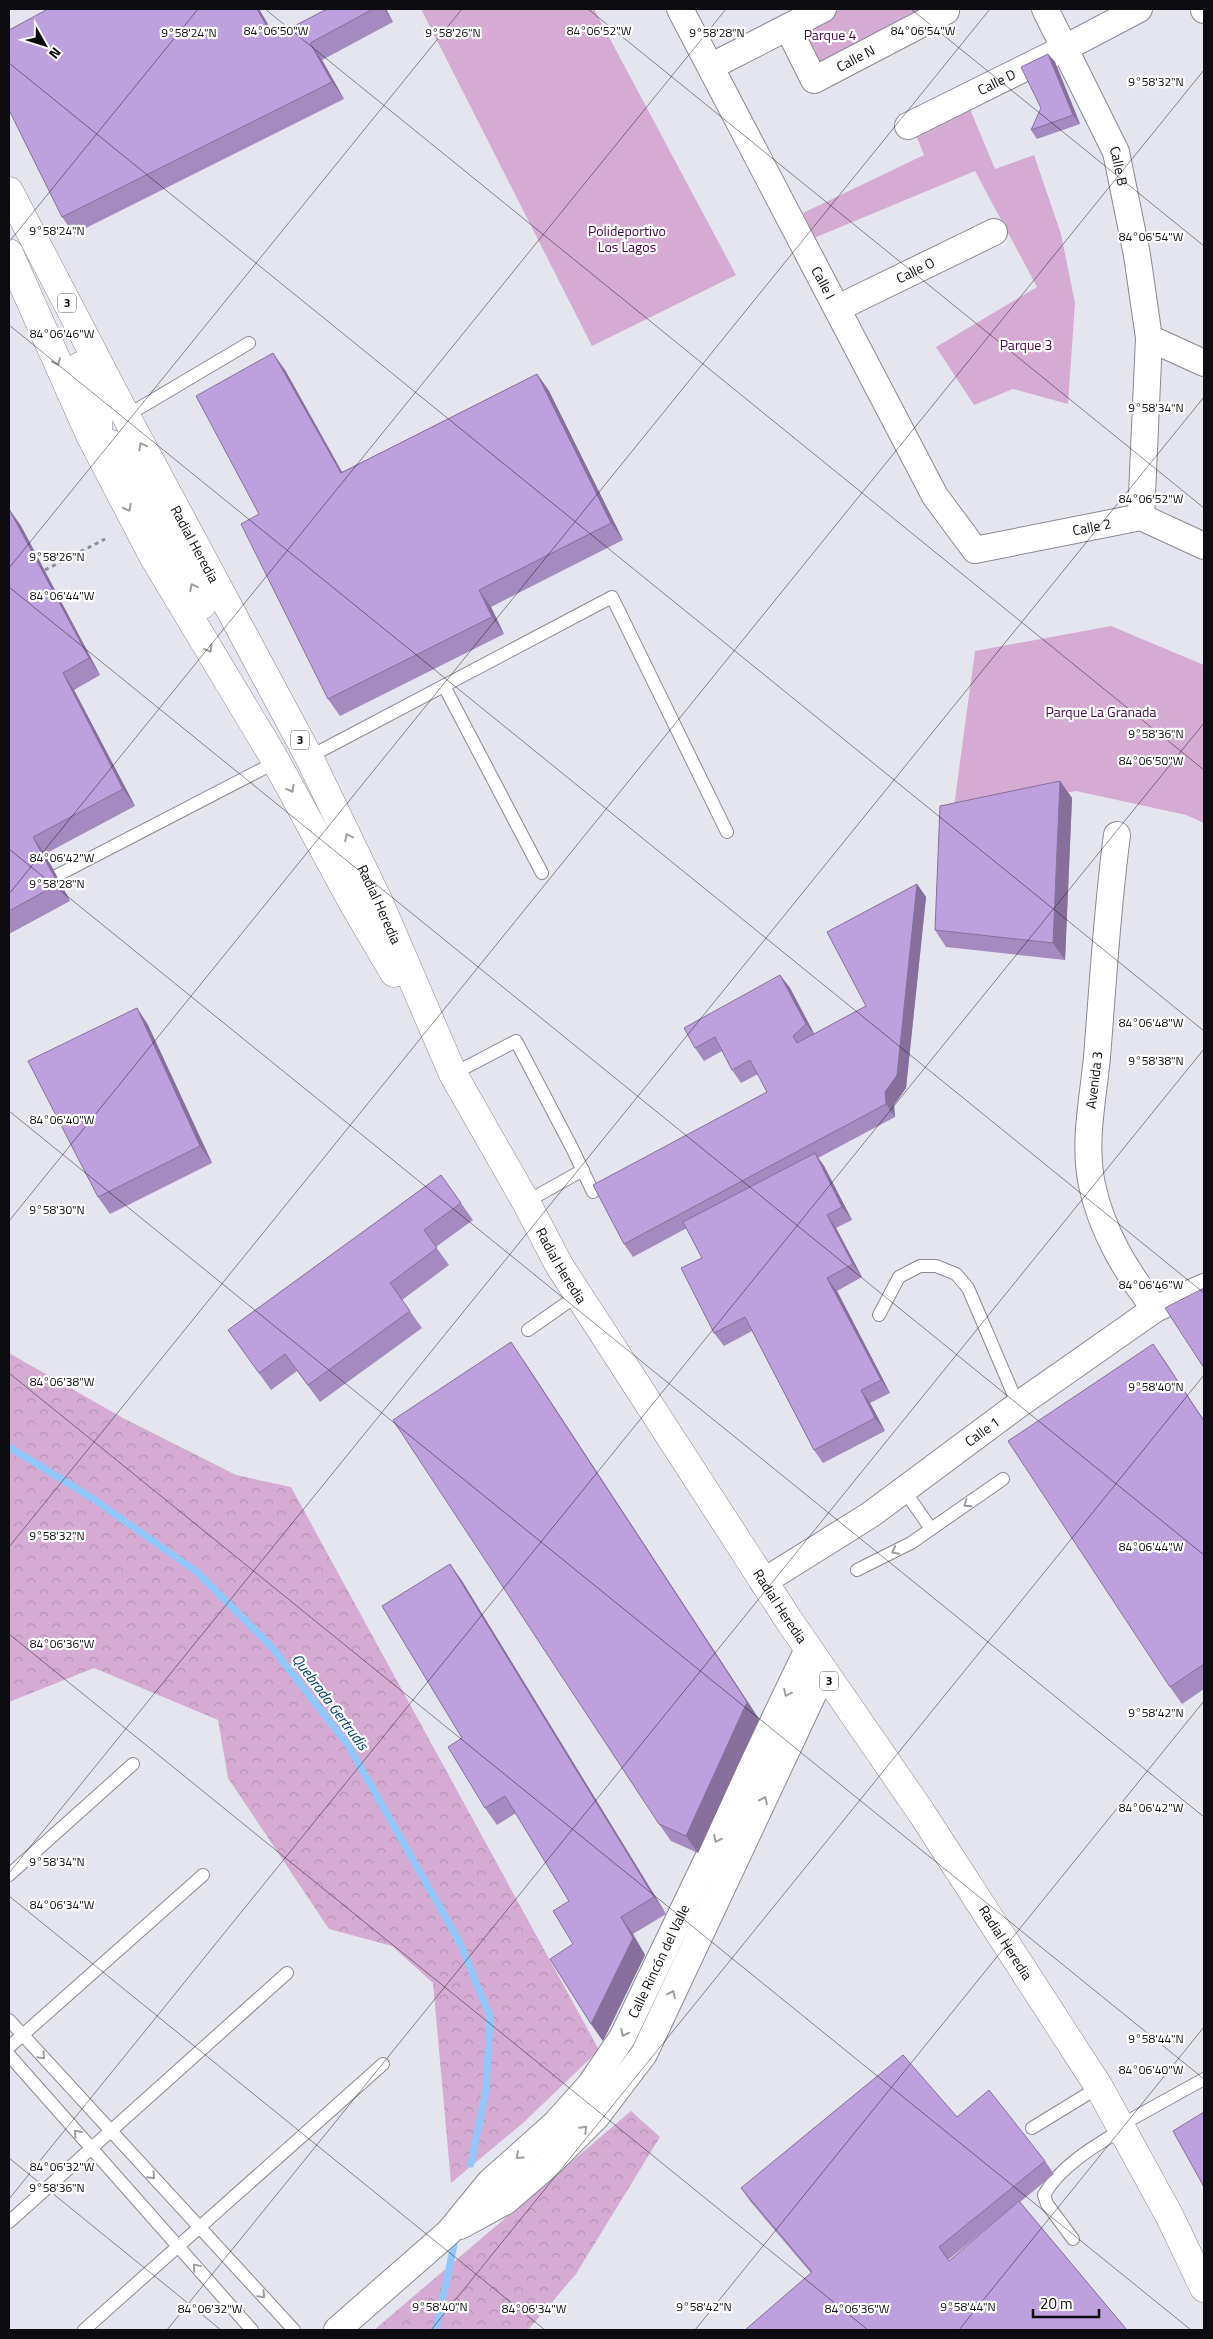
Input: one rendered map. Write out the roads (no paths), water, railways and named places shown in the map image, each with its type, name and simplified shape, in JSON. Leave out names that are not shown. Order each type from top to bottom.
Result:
[{"type":"main road","name":"Radial Heredia","points":[[9,191],[126,416],[310,757],[380,902],[453,1074],[526,1202],[559,1265],[763,1582],[921,1812],[1099,2087],[1122,2127],[1204,2288]]},
{"type":"main road","points":[[9,220],[96,398],[99,430],[94,442]]},
{"type":"main road","points":[[9,253],[94,442],[153,556],[276,762],[354,905],[453,1074]]},
{"type":"main road","points":[[94,442],[111,444],[126,459],[204,609],[251,682],[310,757]]},
{"type":"street","name":"Calle I","points":[[680,9],[712,66],[935,496],[975,550]]},
{"type":"street","points":[[712,66],[823,9]]},
{"type":"street","name":"Calle N","points":[[788,28],[814,80],[946,11],[944,9]]},
{"type":"street","name":"Calle B","points":[[1045,9],[1116,152],[1137,255],[1149,338],[1142,517]]},
{"type":"street","name":"Calle D","points":[[908,126],[1139,9]]},
{"type":"street","name":"Calle O","points":[[838,308],[994,232]]},
{"type":"street","points":[[1149,338],[1204,363]]},
{"type":"street","points":[[1142,517],[1204,546]]},
{"type":"street","name":"Calle 2","points":[[975,550],[1142,517]]},
{"type":"street","name":"Avenida 3","points":[[1117,835],[1108,902],[1097,1058],[1087,1135],[1092,1183],[1101,1219],[1133,1280],[1155,1309]]},
{"type":"street","name":"Calle 1","points":[[763,1582],[870,1515],[1018,1405],[1155,1309],[1204,1287]]},
{"type":"street","name":"Calle Rincón del Valle","points":[[337,2330],[449,2232],[490,2182],[555,2124],[584,2091],[622,2038],[808,1649]]},
{"type":"street","name":"Calle Rincón del Valle","points":[[449,2232],[506,2201],[550,2163],[596,2117],[644,2054],[824,1673]]},
{"type":"lane","points":[[126,416],[249,343]]},
{"type":"lane","points":[[310,757],[612,597],[727,832]]},
{"type":"lane","points":[[444,686],[542,873]]},
{"type":"lane","points":[[56,876],[276,762]]},
{"type":"lane","points":[[453,1074],[516,1041],[593,1192]]},
{"type":"lane","points":[[526,1202],[583,1170]]},
{"type":"lane","points":[[879,1315],[899,1277],[920,1266],[936,1266],[956,1274],[968,1288],[1018,1405]]},
{"type":"lane","points":[[528,1330],[578,1295]]},
{"type":"lane","points":[[857,1570],[911,1543],[1003,1479]]},
{"type":"lane","points":[[904,1490],[931,1529]]},
{"type":"lane","points":[[9,1875],[133,1764]]},
{"type":"lane","points":[[9,2047],[204,1876]]},
{"type":"lane","points":[[9,2222],[287,1973]]},
{"type":"lane","points":[[9,2020],[294,2330]]},
{"type":"lane","points":[[9,2055],[252,2330]]},
{"type":"lane","points":[[84,2330],[383,2064]]},
{"type":"lane","points":[[1073,2239],[1048,2204],[1044,2194],[1049,2185],[1088,2150],[1122,2127],[1204,2079]]},
{"type":"lane","points":[[1032,2128],[1099,2087]]},
{"type":"waterway","name":"Quebrada Gertrudis","points":[[9,1447],[92,1498],[197,1572],[270,1645],[348,1745],[460,1943],[490,2017],[486,2090],[471,2164]]},
{"type":"waterway","name":"Quebrada Gertrudis","points":[[436,2330],[454,2245]]},
{"type":"park label","name":"Parque 4","points":[[830,35]]},
{"type":"park label","name":"Polideportivo Los Lagos","points":[[627,240]]},
{"type":"park label","name":"Parque 3","points":[[1026,345]]},
{"type":"park label","name":"Parque La Granada","points":[[1101,712]]}]
